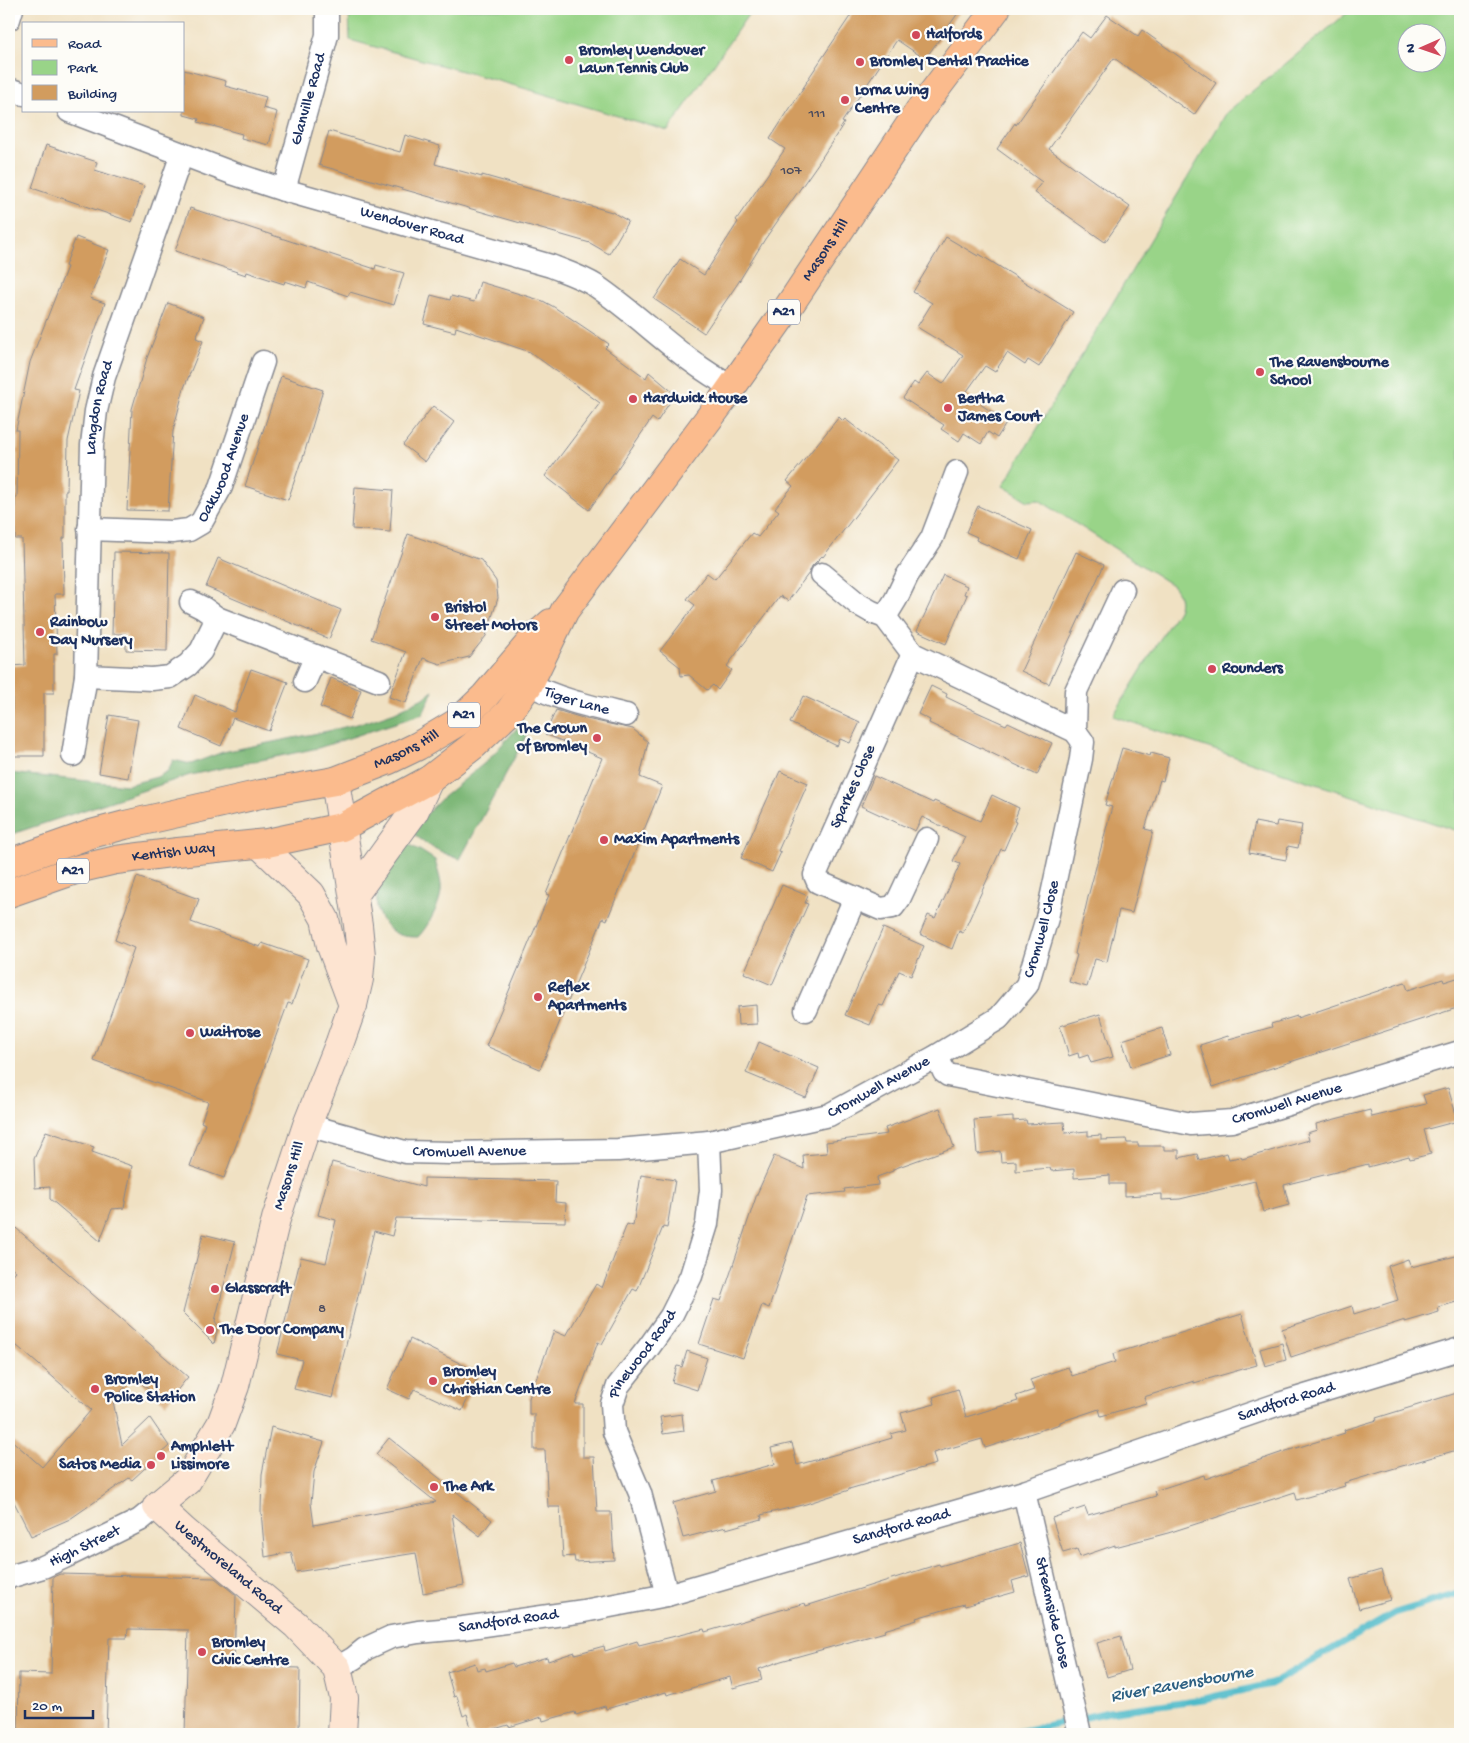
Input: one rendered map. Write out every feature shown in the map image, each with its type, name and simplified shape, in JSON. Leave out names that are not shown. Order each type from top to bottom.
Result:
[{"type":"main road","name":"Masons Hill","points":[[157,1506],[187,1481],[221,1424],[234,1386],[276,1219],[307,1125],[353,1005],[359,979],[361,956],[354,895],[335,781],[418,746],[458,722],[486,696],[535,637],[565,610],[677,463],[732,387],[787,309],[919,112],[996,9]]},
{"type":"main road","name":"Masons Hill","points":[[342,827],[429,780],[474,746],[509,712],[529,684],[565,610]]},
{"type":"main road","points":[[354,895],[414,812],[429,780]]},
{"type":"main road","name":"Kentish Way","points":[[9,863],[91,834],[261,794],[335,781]]},
{"type":"main road","name":"Kentish Way","points":[[9,893],[78,869],[138,856],[259,844],[342,827]]},
{"type":"main road","points":[[259,844],[311,894],[317,904],[325,918],[331,946],[353,1005]]},
{"type":"main road","name":"Westmoreland Road","points":[[157,1506],[296,1625],[337,1668]]},
{"type":"main road","points":[[337,1668],[344,1698],[342,1734]]},
{"type":"street","points":[[9,19],[12,9]]},
{"type":"street","name":"Glanville Road","points":[[284,190],[327,35],[328,9]]},
{"type":"street","points":[[9,89],[22,93]]},
{"type":"street","name":"Wendover Road","points":[[72,112],[232,174],[551,266],[581,278],[625,308],[671,346],[732,387]]},
{"type":"street","name":"Langdon Road","points":[[73,755],[86,676],[92,446],[96,411],[104,377],[182,154]]},
{"type":"street","name":"Oakwood Avenue","points":[[89,529],[172,532],[189,530],[201,523],[221,487],[263,362]]},
{"type":"street","points":[[885,617],[907,576],[932,538],[957,472]]},
{"type":"street","points":[[822,574],[858,604],[885,617],[913,654],[1075,731],[1076,691],[1123,590]]},
{"type":"street","points":[[191,602],[217,618],[379,681]]},
{"type":"street","points":[[86,676],[152,679],[170,676],[188,665],[201,651],[217,618]]},
{"type":"street","name":"Sparkes Close","points":[[913,654],[815,875],[818,882],[881,909],[893,907],[899,899],[927,839]]},
{"type":"street","points":[[305,681],[316,656]]},
{"type":"street","name":"Tiger Lane","points":[[529,684],[570,701],[626,715]]},
{"type":"street","name":"Cromwell Close","points":[[937,1056],[999,1018],[1027,985],[1047,918],[1081,759],[1083,742],[1075,731]]},
{"type":"street","points":[[806,1010],[855,898]]},
{"type":"street","name":"Cromwell Avenue","points":[[307,1125],[405,1152],[618,1150],[709,1142],[829,1115],[937,1056],[944,1072],[948,1075],[1191,1124],[1232,1121],[1460,1052]]},
{"type":"street","name":"Pinewood Road","points":[[667,1595],[640,1493],[614,1432],[612,1404],[618,1386],[671,1316],[691,1276],[706,1224],[709,1206],[711,1190],[709,1142]]},
{"type":"street","name":"Sandford Road","points":[[337,1668],[354,1658],[364,1649],[391,1637],[584,1611],[667,1595],[1024,1492],[1279,1404],[1460,1350]]},
{"type":"street","name":"Streamside Close","points":[[1024,1492],[1078,1724]]},
{"type":"street","name":"High Street","points":[[9,1577],[43,1567],[69,1555],[140,1520],[157,1506]]},
{"type":"green space","name":"Bromley Wendover Lawn Tennis Club","points":[[349,9],[752,9],[668,131],[534,91],[350,40]]},
{"type":"green space","name":"The Ravensbourne School","points":[[1352,9],[1460,9],[1460,832],[1113,716],[1178,610],[1180,600],[1178,594],[1172,585],[1039,500],[1028,501],[1003,486],[1227,112]]},
{"type":"green space","points":[[433,691],[423,714],[318,748],[190,775],[9,835],[9,773],[127,785],[157,777],[168,771],[173,760],[191,764],[223,752],[369,721],[395,712]]},
{"type":"green space","points":[[519,726],[530,729],[460,859],[434,848],[410,831],[442,798],[487,761]]},
{"type":"green space","points":[[406,843],[435,860],[441,883],[440,897],[436,909],[418,937],[403,936],[395,933],[384,923],[378,913],[378,892],[382,882]]},
{"type":"building","points":[[855,9],[961,9],[925,59],[897,40],[842,122],[844,123],[819,162],[765,239],[704,333],[654,299],[680,259],[704,275],[738,222],[736,220],[785,149],[770,139]]},
{"type":"building","points":[[1107,15],[1138,36],[1142,30],[1216,83],[1194,115],[1114,58],[1049,149],[1130,207],[1105,242],[1034,192],[1042,182],[997,149],[1082,32],[1090,38]]},
{"type":"building","points":[[185,70],[226,81],[225,86],[266,97],[263,108],[277,112],[269,145],[241,138],[242,134],[198,122],[199,119],[184,115]]},
{"type":"building","points":[[329,131],[400,152],[405,135],[440,146],[435,164],[482,177],[482,175],[612,212],[628,221],[609,254],[590,243],[319,165]]},
{"type":"building","points":[[46,145],[97,162],[95,170],[144,186],[132,222],[32,188]]},
{"type":"building","points":[[190,208],[375,269],[376,265],[404,273],[394,305],[350,292],[348,296],[308,282],[306,288],[285,281],[284,284],[247,272],[246,275],[175,251]]},
{"type":"building","points":[[76,237],[109,250],[90,298],[105,303],[74,390],[79,391],[68,441],[65,538],[63,538],[64,594],[55,594],[57,654],[54,654],[54,693],[44,693],[44,756],[9,756],[9,710],[12,710],[12,666],[25,665],[22,539],[15,539],[18,430],[16,430],[30,362],[67,267],[65,266]]},
{"type":"building","points":[[946,237],[978,256],[979,254],[1073,312],[1039,367],[1028,360],[1025,365],[1007,353],[995,372],[985,366],[965,394],[1007,422],[997,438],[988,432],[981,444],[964,433],[959,441],[941,429],[944,425],[903,398],[914,382],[918,385],[927,373],[943,384],[963,355],[917,327],[932,303],[913,292]]},
{"type":"building","name":"Hardwick House","points":[[480,282],[543,301],[554,307],[609,344],[605,348],[646,378],[649,372],[675,394],[657,422],[652,418],[589,510],[545,476],[600,403],[530,352],[456,327],[455,332],[424,324],[431,295],[450,300],[451,296],[474,302]]},
{"type":"building","points":[[168,303],[204,317],[196,338],[203,341],[184,388],[173,431],[168,511],[127,510],[132,409],[147,358]]},
{"type":"building","points":[[281,376],[323,390],[302,461],[288,500],[245,486]]},
{"type":"building","points":[[433,406],[454,422],[425,462],[403,445]]},
{"type":"building","points":[[839,417],[843,421],[845,419],[898,460],[823,557],[812,566],[788,601],[780,596],[727,666],[732,670],[718,690],[713,685],[707,690],[689,675],[681,676],[680,667],[660,651],[695,605],[687,599],[707,573],[715,579],[752,533],[758,537],[779,511],[775,508],[793,486],[787,481]]},
{"type":"building","points":[[355,487],[393,490],[390,532],[352,529]]},
{"type":"building","points":[[978,506],[1032,530],[1019,559],[976,540],[977,537],[966,532]]},
{"type":"building","name":"Bristol Street Motors","points":[[408,534],[481,560],[496,581],[498,598],[486,636],[469,657],[440,664],[423,658],[406,703],[389,697],[406,652],[371,639]]},
{"type":"building","points":[[114,552],[169,553],[167,651],[126,650],[126,634],[112,634]]},
{"type":"building","points":[[1076,552],[1104,565],[1049,684],[1021,671]]},
{"type":"building","points":[[218,558],[341,610],[329,639],[206,587]]},
{"type":"building","points":[[943,575],[967,586],[964,594],[967,595],[946,644],[917,631]]},
{"type":"building","points":[[251,669],[288,682],[269,731],[233,718],[221,746],[181,729],[195,695],[235,712]]},
{"type":"building","points":[[331,678],[361,690],[350,719],[320,707]]},
{"type":"building","points":[[931,686],[947,694],[946,697],[977,712],[1006,725],[1008,722],[1052,743],[1037,775],[929,723],[930,720],[918,714]]},
{"type":"building","points":[[803,696],[860,722],[850,743],[840,739],[837,746],[790,723]]},
{"type":"building","points":[[556,710],[586,719],[633,729],[648,742],[640,777],[662,786],[607,920],[603,918],[540,1069],[486,1046],[549,895],[546,894],[602,758],[545,734]]},
{"type":"building","points":[[109,715],[138,720],[128,778],[99,773]]},
{"type":"building","points":[[1122,748],[1150,756],[1151,753],[1169,758],[1163,781],[1160,780],[1145,829],[1153,831],[1132,913],[1119,910],[1107,962],[1095,959],[1087,987],[1069,982],[1077,955],[1075,954],[1089,893],[1112,807],[1105,805]]},
{"type":"building","points":[[780,771],[808,783],[778,851],[781,852],[772,872],[741,858]]},
{"type":"building","points":[[874,776],[933,803],[934,801],[980,821],[992,795],[1019,808],[1014,821],[1016,822],[1004,850],[1001,849],[963,933],[959,931],[952,949],[920,934],[928,915],[935,918],[945,897],[960,864],[953,861],[965,837],[922,817],[915,831],[861,806]]},
{"type":"building","points":[[1277,821],[1302,825],[1298,848],[1288,846],[1286,860],[1249,853],[1255,822],[1276,826]]},
{"type":"building","name":"Waitrose","points":[[137,877],[199,899],[191,922],[260,947],[262,943],[308,959],[292,1004],[288,1003],[224,1178],[190,1166],[205,1124],[201,1122],[208,1102],[94,1061],[134,948],[115,940]]},
{"type":"building","points":[[782,885],[808,896],[805,903],[808,904],[772,985],[744,973]]},
{"type":"building","points":[[883,928],[924,946],[911,976],[899,971],[883,1006],[879,1005],[870,1025],[845,1015]]},
{"type":"building","points":[[1460,977],[1460,1007],[1213,1087],[1200,1045],[1228,1036],[1229,1039],[1272,1027],[1271,1024],[1297,1016],[1297,1018],[1405,982],[1408,990],[1443,979],[1444,982]]},
{"type":"building","points":[[756,1005],[757,1024],[738,1025],[737,1007]]},
{"type":"building","points":[[1100,1014],[1113,1057],[1091,1063],[1088,1055],[1079,1058],[1078,1053],[1069,1056],[1060,1026]]},
{"type":"building","points":[[1162,1028],[1170,1055],[1131,1067],[1122,1040]]},
{"type":"building","points":[[759,1042],[819,1068],[806,1098],[746,1073]]},
{"type":"building","points":[[1448,1088],[1458,1121],[1424,1130],[1431,1154],[1410,1159],[1409,1156],[1368,1167],[1368,1164],[1284,1185],[1289,1205],[1263,1212],[1255,1181],[1180,1199],[1162,1200],[1162,1194],[1125,1196],[1125,1184],[1110,1184],[1110,1175],[1074,1178],[1074,1169],[1051,1171],[1050,1168],[1016,1171],[1016,1161],[1001,1162],[1000,1151],[977,1154],[974,1120],[1013,1117],[1013,1121],[1026,1120],[1027,1124],[1064,1122],[1065,1133],[1088,1131],[1088,1136],[1101,1135],[1101,1140],[1126,1139],[1127,1143],[1138,1143],[1138,1146],[1164,1146],[1164,1150],[1179,1150],[1179,1158],[1197,1154],[1199,1160],[1227,1153],[1229,1159],[1241,1157],[1242,1159],[1309,1140],[1307,1133],[1317,1130],[1316,1124],[1370,1110],[1372,1117],[1426,1104],[1423,1095]]},
{"type":"building","points":[[940,1108],[954,1147],[893,1169],[893,1171],[877,1177],[878,1185],[844,1189],[845,1192],[807,1196],[769,1308],[762,1305],[743,1358],[699,1344],[714,1299],[721,1301],[757,1194],[774,1156],[804,1169],[803,1155],[827,1153],[826,1142],[887,1134],[885,1128]]},
{"type":"building","points":[[46,1131],[94,1147],[92,1152],[132,1166],[124,1208],[112,1209],[100,1241],[50,1199],[50,1187],[35,1188],[34,1159]]},
{"type":"building","points":[[332,1162],[424,1187],[424,1178],[556,1181],[555,1202],[566,1203],[565,1222],[396,1218],[392,1236],[374,1231],[333,1398],[294,1389],[302,1360],[277,1354],[301,1257],[326,1263],[336,1220],[318,1215]]},
{"type":"building","points":[[641,1175],[675,1180],[667,1228],[663,1227],[637,1291],[633,1289],[602,1344],[598,1342],[575,1404],[583,1404],[583,1457],[594,1457],[597,1512],[611,1512],[614,1560],[575,1562],[574,1556],[563,1557],[560,1507],[548,1507],[545,1450],[534,1450],[534,1414],[529,1414],[529,1398],[554,1331],[566,1336],[596,1284],[602,1288],[627,1224],[633,1226]]},
{"type":"building","name":"Bromley Police Station","points":[[9,1222],[188,1377],[166,1404],[134,1377],[113,1401],[122,1445],[150,1418],[169,1446],[132,1480],[129,1478],[70,1519],[31,1536],[9,1492],[9,1438],[42,1467],[91,1410],[9,1339],[9,1279],[16,1271],[9,1265]]},
{"type":"building","points":[[203,1234],[235,1242],[215,1321],[218,1326],[214,1344],[183,1313]]},
{"type":"building","points":[[1460,1255],[1460,1301],[1438,1307],[1439,1312],[1405,1322],[1405,1320],[1291,1357],[1282,1329],[1352,1306],[1354,1314],[1398,1300],[1388,1266],[1408,1259],[1411,1267]]},
{"type":"building","points":[[1242,1314],[1257,1365],[1194,1383],[1194,1381],[1144,1397],[1146,1403],[1101,1416],[1099,1409],[1060,1422],[1060,1424],[985,1448],[982,1439],[933,1453],[936,1464],[849,1489],[806,1504],[761,1515],[762,1519],[683,1538],[673,1503],[716,1491],[713,1481],[775,1464],[771,1448],[792,1443],[797,1465],[855,1449],[892,1438],[891,1434],[906,1430],[901,1413],[935,1404],[933,1397],[958,1389],[966,1417],[1018,1401],[1016,1396],[1034,1390],[1030,1380],[1068,1367],[1072,1376],[1115,1362],[1113,1354]]},
{"type":"building","name":"Bromley Christian Centre","points":[[410,1339],[480,1373],[462,1411],[414,1389],[409,1399],[387,1389]]},
{"type":"building","points":[[1282,1343],[1286,1360],[1265,1366],[1260,1349]]},
{"type":"building","points":[[687,1351],[707,1358],[697,1390],[672,1382],[677,1366],[682,1367]]},
{"type":"building","points":[[1460,1392],[1460,1449],[1344,1483],[1345,1486],[1297,1500],[1295,1492],[1168,1533],[1115,1547],[1115,1545],[1080,1557],[1077,1549],[1063,1553],[1052,1518],[1085,1507],[1088,1515],[1156,1496],[1154,1491],[1204,1475],[1205,1479],[1345,1433],[1344,1430],[1377,1420],[1376,1418]]},
{"type":"building","points":[[682,1414],[684,1431],[663,1434],[660,1417]]},
{"type":"building","points":[[271,1427],[324,1442],[314,1472],[311,1503],[314,1525],[436,1502],[376,1454],[389,1438],[492,1520],[480,1536],[452,1514],[464,1585],[423,1593],[416,1553],[296,1572],[291,1552],[265,1557],[261,1511],[262,1474]]},
{"type":"building","points":[[1020,1543],[1029,1576],[1012,1581],[1015,1592],[916,1618],[917,1620],[884,1630],[885,1632],[781,1661],[759,1669],[762,1680],[733,1688],[730,1677],[667,1695],[666,1692],[606,1709],[605,1706],[576,1715],[575,1712],[543,1721],[542,1717],[509,1727],[508,1725],[473,1734],[467,1714],[463,1716],[457,1696],[454,1697],[447,1672],[475,1663],[477,1670],[485,1668],[486,1671],[512,1663],[514,1667],[547,1657],[548,1661],[575,1652],[575,1654],[604,1646],[605,1651],[637,1641],[639,1645],[704,1629],[705,1632],[805,1603],[806,1606],[939,1564],[940,1566]]},
{"type":"building","points":[[1381,1570],[1390,1600],[1359,1609],[1350,1579]]},
{"type":"building","name":"Bromley Civic Centre","points":[[60,1574],[215,1578],[236,1595],[234,1666],[300,1668],[299,1734],[185,1734],[188,1630],[128,1629],[127,1638],[109,1638],[106,1734],[18,1734],[19,1673],[51,1674],[53,1577]]},
{"type":"building","points":[[1121,1636],[1130,1670],[1107,1677],[1097,1643]]},
{"type":"waterway","name":"River Ravensbourne","points":[[1009,1734],[1109,1712],[1203,1699],[1271,1684],[1395,1613],[1460,1593]]},
{"type":"place","name":"Halfords","points":[[916,35]]},
{"type":"place","name":"Bromley Wendover Lawn Tennis Club","points":[[569,60]]},
{"type":"place","name":"Bromley Dental Practice","points":[[860,62]]},
{"type":"place","name":"Lorna Wing Centre","points":[[845,100]]},
{"type":"place","name":"The Ravensbourne School","points":[[1260,372]]},
{"type":"place","name":"Hardwick House","points":[[633,399]]},
{"type":"place","name":"Bertha James Court","points":[[948,408]]},
{"type":"place","name":"Bristol Street Motors","points":[[435,617]]},
{"type":"place","name":"Rainbow Day Nursery","points":[[40,632]]},
{"type":"place","name":"Rounders","points":[[1212,669]]},
{"type":"place","name":"The Crown of Bromley","points":[[597,738]]},
{"type":"place","name":"Maxim Apartments","points":[[604,840]]},
{"type":"place","name":"Reflex Apartments","points":[[538,997]]},
{"type":"place","name":"Waitrose","points":[[190,1033]]},
{"type":"place","name":"Glasscraft","points":[[215,1289]]},
{"type":"place","name":"The Door Company","points":[[210,1330]]},
{"type":"place","name":"Bromley Christian Centre","points":[[433,1381]]},
{"type":"place","name":"Bromley Police Station","points":[[95,1389]]},
{"type":"place","name":"Amphlett Lissimore","points":[[161,1456]]},
{"type":"place","name":"Satos Media","points":[[151,1465]]},
{"type":"place","name":"The Ark","points":[[434,1487]]},
{"type":"place","name":"Bromley Civic Centre","points":[[202,1652]]}]
